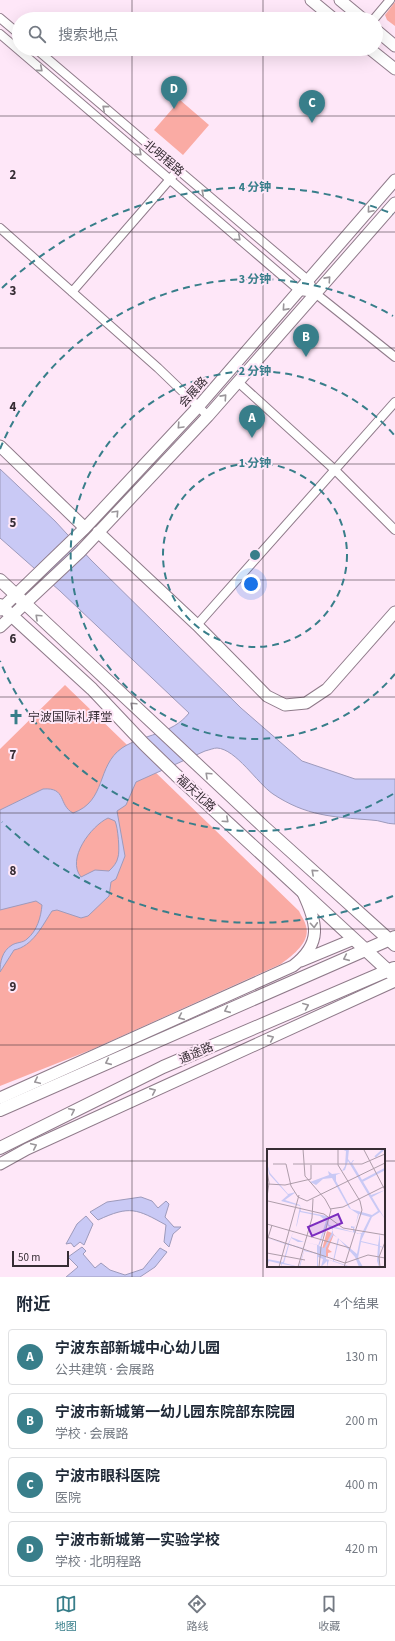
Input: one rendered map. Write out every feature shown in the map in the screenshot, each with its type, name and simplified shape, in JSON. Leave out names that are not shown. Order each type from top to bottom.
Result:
[{"type":"main road","name":"福庆北路","points":[[0,580],[196,763],[394,938]]},
{"type":"main road","name":"福庆北路","points":[[3,610],[92,689],[144,744],[176,775],[301,889],[365,950],[393,972]]},
{"type":"main road","points":[[0,1110],[394,938]]},
{"type":"main road","name":"通途路","points":[[0,1148],[163,1067],[393,972]]},
{"type":"street","points":[[311,0],[326,12]]},
{"type":"street","points":[[340,0],[355,12]]},
{"type":"street","points":[[380,12],[390,0]]},
{"type":"street","points":[[0,18],[12,28]]},
{"type":"street","name":"北明程路","points":[[0,34],[12,44]]},
{"type":"street","points":[[383,36],[395,46]]},
{"type":"street","name":"北明程路","points":[[26,56],[300,291]]},
{"type":"street","name":"北明程路","points":[[44,56],[309,281],[315,293],[395,357]]},
{"type":"street","points":[[379,56],[395,69]]},
{"type":"street","points":[[72,292],[178,170]]},
{"type":"street","name":"会展路","points":[[0,627],[3,610],[16,595],[38,576],[85,528],[198,407],[309,281],[395,180]]},
{"type":"street","name":"会展路","points":[[3,610],[25,604],[80,552],[208,416],[395,203]]},
{"type":"street","points":[[0,228],[158,368],[208,416]]},
{"type":"street","points":[[300,291],[315,293]]},
{"type":"street","points":[[238,382],[335,470],[395,530]]},
{"type":"street","points":[[197,625],[395,402]]},
{"type":"street","points":[[0,446],[85,528]]},
{"type":"street","points":[[98,532],[197,625],[267,696],[285,705],[306,703],[327,689],[395,612]]},
{"type":"street","points":[[300,961],[313,942],[315,930],[314,916],[301,889]]},
{"type":"street","points":[[0,1098],[245,988],[293,966],[300,961],[354,939]]},
{"type":"street","points":[[0,1164],[27,1149],[395,981]]},
{"type":"shaded area","points":[[395,2],[395,26],[387,20],[385,15]]},
{"type":"shaded area","points":[[180,100],[209,125],[183,155],[154,130]]},
{"type":"shaded area","points":[[65,685],[299,911],[307,932],[306,938],[300,948],[281,964],[93,1049],[0,1086],[0,749]]},
{"type":"water","points":[[0,469],[55,521],[91,560],[241,708],[302,761],[355,779],[395,779],[395,824],[320,814],[297,807],[273,794],[232,754],[217,748],[205,751],[136,782],[126,805],[117,811],[125,856],[116,879],[111,882],[109,896],[88,916],[81,918],[57,910],[52,911],[32,940],[21,948],[14,950],[0,972],[0,964],[6,950],[12,945],[25,940],[36,928],[41,914],[42,905],[36,901],[0,910],[0,810],[43,789],[51,789],[56,791],[68,810],[73,813],[84,808],[97,792],[108,764],[114,755],[130,743],[174,726],[189,713],[60,591],[0,538]],"holes":[[[108,818],[115,821],[119,845],[119,854],[116,863],[109,871],[95,870],[81,877],[77,870],[76,861],[82,844],[94,828],[101,822]]]},
{"type":"water","points":[[141,1197],[152,1201],[158,1208],[166,1201],[169,1204],[165,1217],[174,1227],[181,1227],[173,1234],[169,1247],[164,1242],[166,1225],[148,1215],[140,1212],[126,1211],[118,1212],[98,1220],[90,1212],[107,1202]]},
{"type":"water","points":[[86,1216],[93,1224],[84,1245],[80,1242],[74,1247],[71,1243],[66,1244],[77,1224]]},
{"type":"water","points":[[82,1247],[86,1251],[83,1254],[95,1268],[101,1263],[110,1270],[125,1275],[143,1269],[160,1248],[167,1252],[155,1267],[140,1277],[66,1277],[78,1267],[68,1257]]},
{"type":"place","name":"宁波市新城第一实验学校","points":[[174,109]]},
{"type":"place","name":"宁波市眼科医院","points":[[312,123]]},
{"type":"place","name":"宁波市新城第一幼儿园东院部东院园","points":[[306,357]]},
{"type":"place","name":"宁波东部新城中心幼儿园","points":[[252,438]]},
{"type":"place","name":"宁波国际礼拜堂","points":[[16,717]]}]
